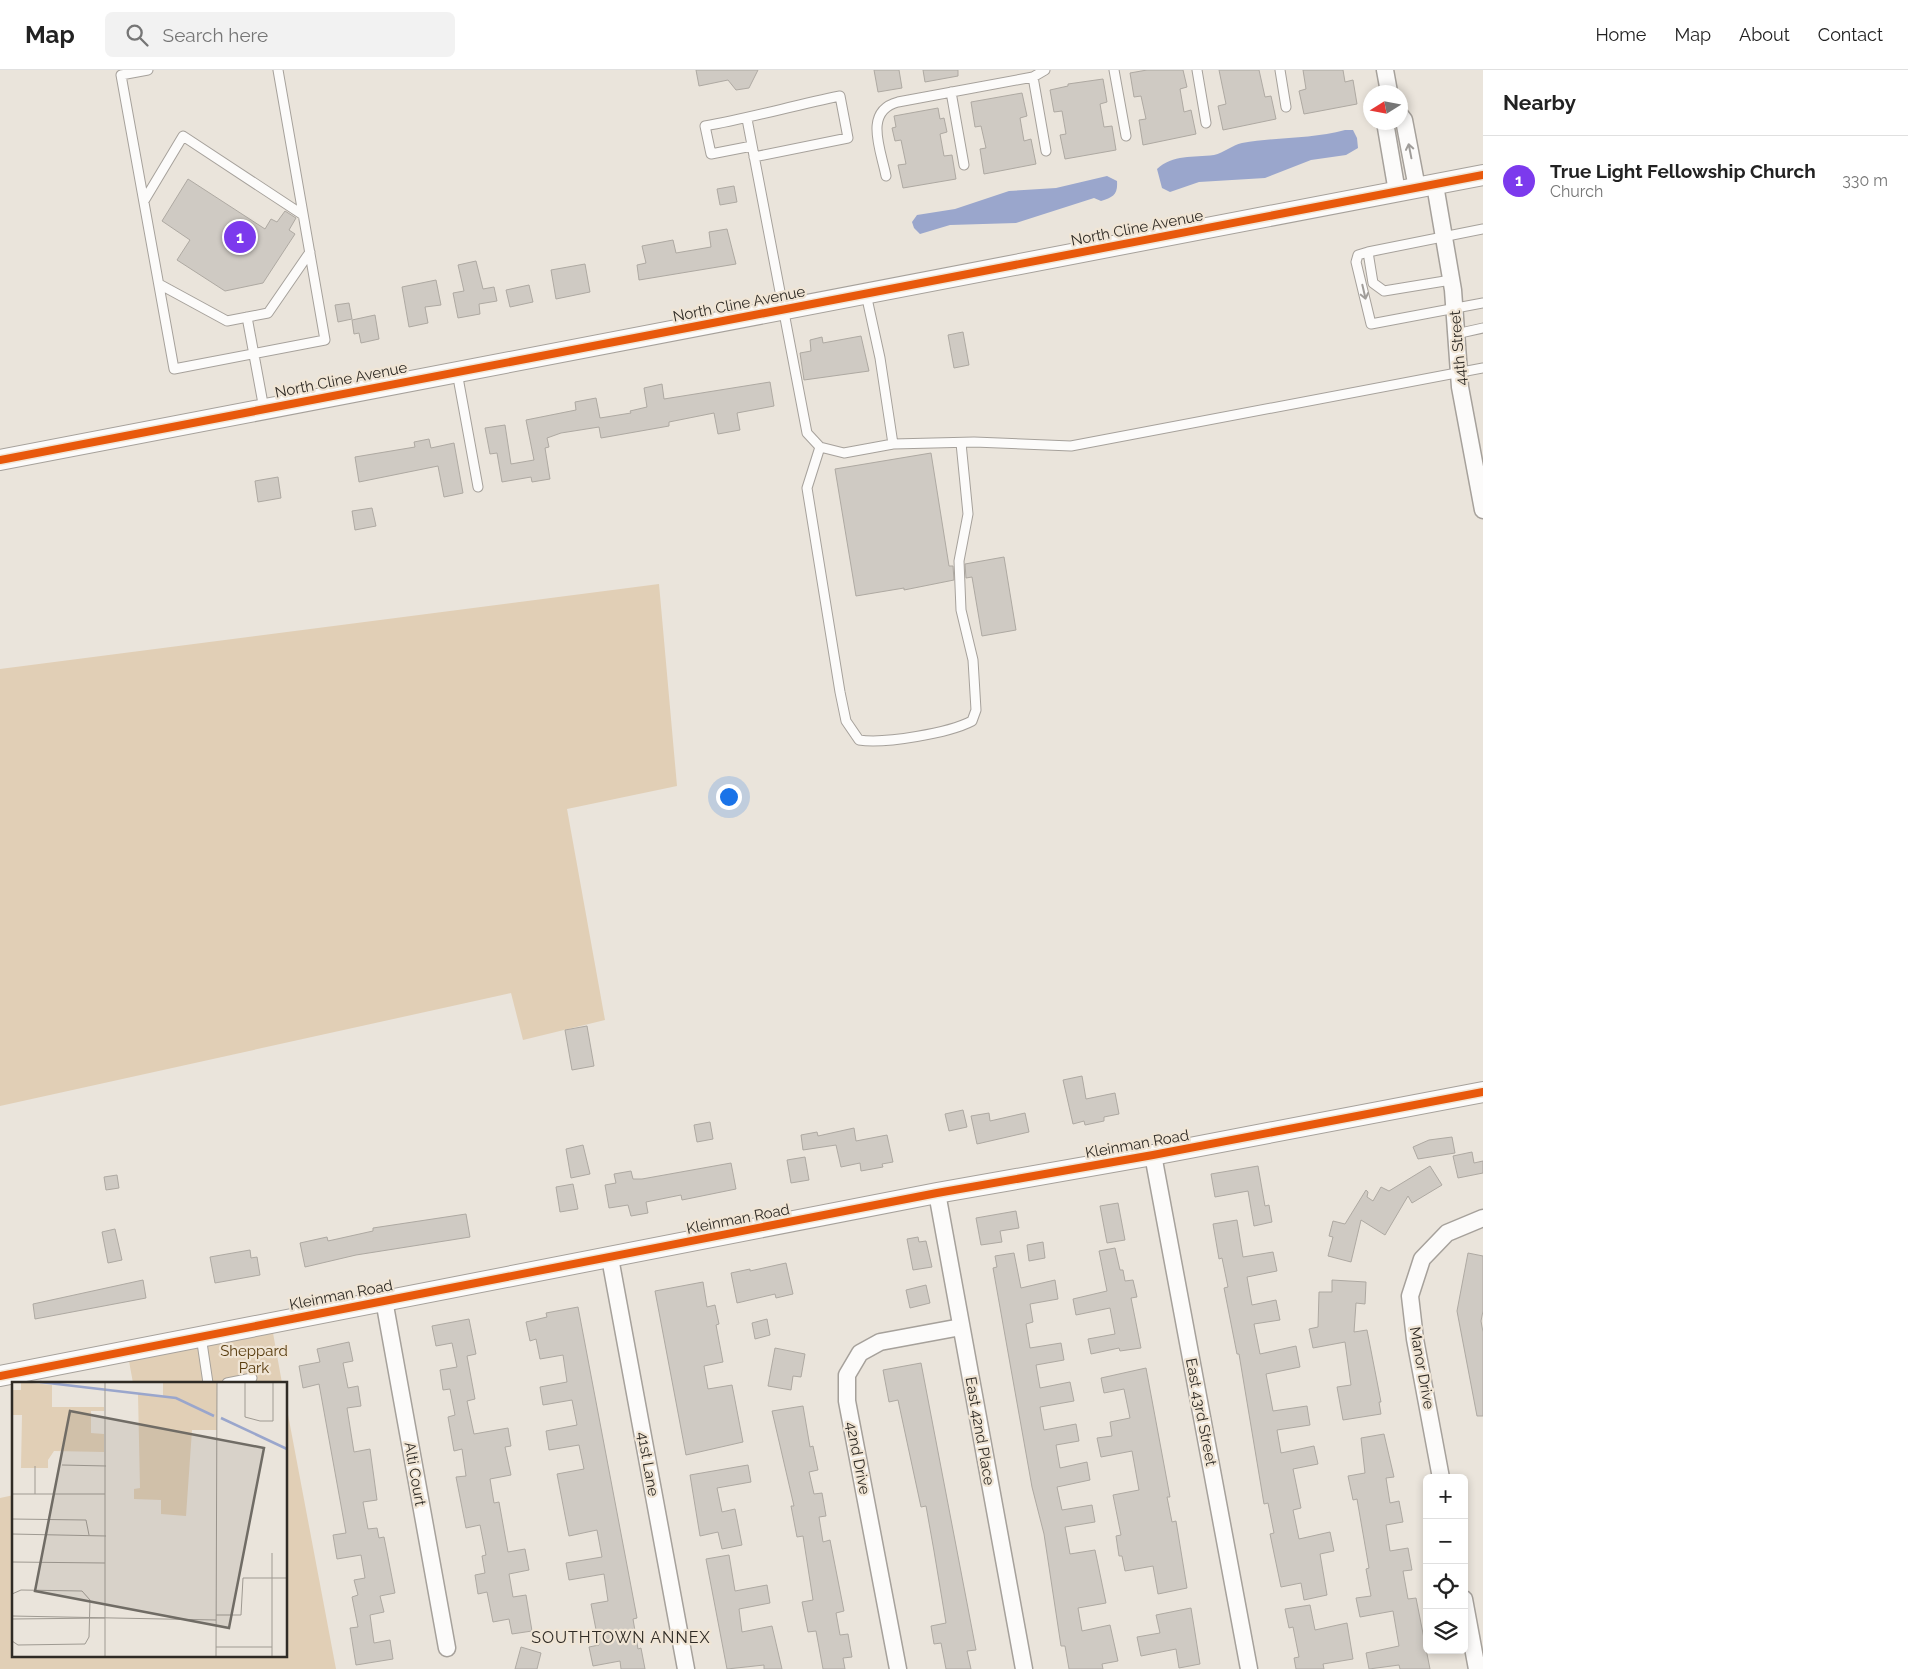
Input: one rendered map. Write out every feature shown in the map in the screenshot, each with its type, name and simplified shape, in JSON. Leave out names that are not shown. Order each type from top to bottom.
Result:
[{"type":"street","points":[[1384,70],[1387,85]]},
{"type":"street","points":[[1386,130],[1397,192]]},
{"type":"street","name":"44th Street","points":[[1407,130],[1444,236],[1455,309],[1459,372],[1483,510]]},
{"type":"street","name":"North Cline Avenue","points":[[0,460],[1483,175]]},
{"type":"street","name":"Kleinman Road","points":[[0,1376],[937,1193],[1153,1155],[1483,1092]]},
{"type":"street","name":"East 43rd Street","points":[[1153,1155],[1248,1669]]},
{"type":"street","name":"East 42nd Place","points":[[937,1193],[1024,1669]]},
{"type":"street","name":"Manor Drive","points":[[1441,1474],[1415,1339],[1410,1296],[1422,1259],[1447,1233],[1483,1218]]},
{"type":"street","name":"41st Lane","points":[[610,1258],[686,1669]]},
{"type":"street","name":"Alti Court","points":[[384,1300],[447,1648]]},
{"type":"street","name":"42nd Drive","points":[[898,1669],[847,1401],[847,1375],[860,1352],[880,1342],[961,1327]]},
{"type":"street","points":[[1466,1609],[1477,1669]]},
{"type":"lane","points":[[148,70],[121,75],[174,369],[325,340],[278,70]]},
{"type":"lane","points":[[886,176],[876,122],[880,110],[898,102],[1033,77],[1045,70]]},
{"type":"lane","points":[[1114,70],[1126,136]]},
{"type":"lane","points":[[1196,70],[1206,123]]},
{"type":"lane","points":[[1280,70],[1286,106]]},
{"type":"lane","points":[[1033,77],[1046,151]]},
{"type":"lane","points":[[951,92],[964,165]]},
{"type":"lane","points":[[752,146],[711,154],[705,126],[747,119],[780,111],[788,106],[840,96],[848,138],[754,157]]},
{"type":"lane","points":[[747,119],[806,433],[820,447],[844,453],[893,444],[961,442],[1071,446],[1483,368]]},
{"type":"lane","points":[[144,201],[183,136],[304,215]]},
{"type":"lane","points":[[1483,228],[1368,252],[1358,256],[1356,262],[1371,324],[1483,303]]},
{"type":"lane","points":[[159,284],[226,321],[268,313],[310,252]]},
{"type":"lane","points":[[1368,252],[1374,284],[1384,292],[1451,280]]},
{"type":"lane","points":[[866,294],[880,358],[893,444]]},
{"type":"lane","points":[[247,317],[264,409]]},
{"type":"lane","points":[[1456,334],[1483,328]]},
{"type":"lane","points":[[457,372],[478,487]]},
{"type":"lane","points":[[820,447],[808,488],[840,692],[846,721],[859,740],[873,742],[958,728],[972,721],[976,710],[973,660],[961,610],[959,561],[968,514],[961,442]]},
{"type":"lane","points":[[201,1336],[208,1382]]},
{"type":"lane","points":[[232,1382],[252,1378]]},
{"type":"green space","points":[[659,584],[677,786],[567,809],[605,1020],[523,1040],[511,993],[0,1106],[0,669]]},
{"type":"green space","name":"Sheppard Park","points":[[273,1333],[282,1382],[133,1382],[129,1361]]},
{"type":"green space","name":"Sheppard Park","points":[[288,1415],[336,1669],[0,1669],[0,1498],[12,1495],[12,1656],[288,1656]]},
{"type":"water","points":[[1353,130],[1357,138],[1358,148],[1346,155],[1311,160],[1265,178],[1199,182],[1170,192],[1162,188],[1157,169],[1170,161],[1214,155],[1242,143],[1320,135]]},
{"type":"water","points":[[1107,176],[1117,181],[1116,192],[1109,198],[1101,201],[1094,198],[1016,223],[950,225],[920,234],[914,228],[912,222],[917,215],[955,209],[1009,191],[1056,188]]},
{"type":"building","points":[[696,70],[758,70],[749,88],[736,90],[728,80],[699,86]]},
{"type":"building","points":[[874,70],[899,70],[902,88],[878,92]]},
{"type":"building","points":[[923,70],[958,70],[958,76],[925,82]]},
{"type":"building","points":[[1147,70],[1183,70],[1187,87],[1180,89],[1184,112],[1191,110],[1196,134],[1143,145],[1139,120],[1146,119],[1141,96],[1134,97],[1130,73]]},
{"type":"building","points":[[1219,70],[1259,70],[1265,97],[1271,96],[1276,119],[1223,130],[1218,106],[1226,104]]},
{"type":"building","points":[[1303,70],[1343,70],[1345,82],[1353,80],[1357,104],[1304,114],[1299,91],[1306,89]]},
{"type":"building","points":[[1103,79],[1107,102],[1100,104],[1104,127],[1112,126],[1116,150],[1065,159],[1060,135],[1066,134],[1062,111],[1054,112],[1050,90],[1068,86],[1068,84]]},
{"type":"building","points":[[1022,93],[1027,116],[1020,118],[1024,141],[1031,139],[1036,164],[984,174],[980,149],[986,148],[981,126],[975,127],[971,102]]},
{"type":"building","points":[[938,108],[940,119],[944,118],[947,132],[940,134],[944,156],[952,155],[956,179],[903,188],[898,165],[906,164],[901,140],[895,141],[892,128],[896,127],[894,116]]},
{"type":"building","points":[[188,179],[265,229],[271,219],[277,222],[285,211],[296,218],[289,230],[295,234],[263,283],[225,291],[177,260],[190,240],[162,221]]},
{"type":"building","points":[[734,186],[737,202],[720,205],[717,189]]},
{"type":"building","points":[[727,229],[736,264],[639,280],[637,265],[646,263],[642,246],[673,240],[676,253],[711,247],[709,232]]},
{"type":"building","points":[[476,261],[483,289],[494,287],[497,301],[479,304],[480,314],[458,318],[453,293],[464,291],[458,265]]},
{"type":"building","points":[[585,264],[590,292],[556,299],[551,270]]},
{"type":"building","points":[[436,280],[441,305],[425,307],[428,323],[409,327],[402,287]]},
{"type":"building","points":[[529,285],[533,302],[510,307],[506,290]]},
{"type":"building","points":[[349,303],[352,319],[338,322],[335,305]]},
{"type":"building","points":[[375,315],[379,339],[361,343],[359,333],[354,334],[352,320]]},
{"type":"building","points":[[963,332],[969,365],[954,368],[948,335]]},
{"type":"building","points":[[861,336],[869,371],[804,380],[800,353],[811,351],[810,340],[822,337],[823,343]]},
{"type":"building","points":[[770,382],[774,406],[737,413],[740,430],[718,434],[714,413],[669,422],[669,426],[601,438],[599,427],[561,433],[547,438],[549,447],[545,448],[550,479],[532,482],[531,477],[502,482],[497,453],[490,454],[485,428],[505,425],[511,464],[534,460],[526,420],[576,410],[575,402],[596,398],[600,418],[631,413],[630,411],[647,407],[644,388],[662,384],[664,399]]},
{"type":"building","points":[[429,439],[431,448],[454,443],[463,493],[444,497],[438,466],[359,482],[355,457],[415,447],[414,442]]},
{"type":"building","points":[[931,453],[949,566],[953,566],[954,580],[904,590],[904,588],[856,596],[835,469]]},
{"type":"building","points":[[278,477],[281,498],[258,502],[255,481]]},
{"type":"building","points":[[372,508],[376,526],[355,530],[352,511]]},
{"type":"building","points":[[1004,557],[1016,630],[982,636],[972,577],[966,578],[965,564]]},
{"type":"building","points":[[587,1026],[594,1066],[572,1070],[565,1030]]},
{"type":"building","points":[[1082,1076],[1086,1099],[1115,1093],[1119,1114],[1104,1117],[1104,1121],[1085,1125],[1084,1121],[1073,1124],[1063,1080]]},
{"type":"building","points":[[963,1110],[967,1127],[949,1131],[945,1114]]},
{"type":"building","points":[[989,1113],[990,1121],[1025,1113],[1029,1132],[977,1144],[971,1116]]},
{"type":"building","points":[[710,1122],[713,1139],[697,1142],[694,1125]]},
{"type":"building","points":[[854,1128],[856,1141],[887,1135],[893,1162],[882,1164],[883,1167],[861,1171],[860,1163],[841,1167],[836,1145],[803,1150],[801,1135],[817,1132],[818,1136]]},
{"type":"building","points":[[1452,1137],[1455,1153],[1418,1159],[1413,1147],[1429,1140]]},
{"type":"building","points":[[583,1145],[590,1174],[571,1178],[566,1149]]},
{"type":"building","points":[[1472,1152],[1474,1163],[1483,1161],[1483,1173],[1458,1178],[1453,1156]]},
{"type":"building","points":[[805,1157],[809,1180],[791,1183],[787,1160]]},
{"type":"building","points":[[731,1163],[736,1189],[682,1200],[681,1195],[646,1202],[648,1213],[631,1216],[628,1205],[609,1208],[605,1185],[616,1183],[614,1174],[631,1171],[633,1179],[642,1179]]},
{"type":"building","points":[[1258,1166],[1265,1206],[1269,1205],[1272,1222],[1254,1226],[1248,1191],[1215,1197],[1211,1174]]},
{"type":"building","points":[[1430,1166],[1442,1185],[1412,1203],[1408,1196],[1385,1235],[1361,1220],[1351,1262],[1328,1256],[1333,1237],[1329,1236],[1333,1221],[1345,1224],[1366,1190],[1368,1192],[1367,1197],[1373,1201],[1381,1187],[1389,1191]]},
{"type":"building","points":[[117,1175],[119,1188],[106,1190],[104,1177]]},
{"type":"building","points":[[573,1184],[578,1209],[560,1212],[556,1187]]},
{"type":"building","points":[[1118,1203],[1125,1240],[1107,1243],[1100,1206]]},
{"type":"building","points":[[1016,1211],[1019,1228],[1000,1231],[1002,1242],[981,1245],[976,1218]]},
{"type":"building","points":[[466,1214],[470,1237],[356,1255],[305,1267],[300,1243],[327,1237],[328,1241],[373,1231],[373,1228]]},
{"type":"building","points":[[1237,1220],[1243,1257],[1273,1252],[1277,1271],[1247,1277],[1252,1305],[1276,1300],[1280,1320],[1254,1324],[1260,1354],[1296,1346],[1300,1367],[1266,1374],[1273,1411],[1307,1406],[1310,1425],[1277,1430],[1281,1453],[1314,1446],[1318,1464],[1293,1469],[1301,1508],[1293,1510],[1299,1539],[1330,1532],[1334,1551],[1320,1554],[1327,1595],[1304,1600],[1301,1583],[1281,1587],[1270,1534],[1274,1533],[1268,1503],[1264,1504],[1239,1354],[1237,1354],[1224,1288],[1228,1287],[1222,1258],[1219,1259],[1213,1224]]},
{"type":"building","points":[[115,1229],[122,1260],[108,1263],[102,1232]]},
{"type":"building","points":[[918,1237],[919,1242],[926,1241],[932,1267],[913,1270],[907,1239]]},
{"type":"building","points":[[1043,1242],[1045,1258],[1029,1261],[1027,1245]]},
{"type":"building","points":[[1115,1248],[1120,1270],[1123,1270],[1125,1281],[1133,1280],[1137,1297],[1131,1298],[1141,1348],[1120,1351],[1119,1348],[1091,1354],[1088,1339],[1115,1334],[1110,1308],[1076,1315],[1073,1299],[1107,1291],[1099,1251]]},
{"type":"building","points":[[250,1250],[251,1258],[257,1257],[260,1275],[215,1283],[210,1257]]},
{"type":"building","points":[[1014,1253],[1021,1288],[1055,1280],[1058,1299],[1030,1304],[1033,1322],[1026,1324],[1030,1348],[1061,1343],[1064,1360],[1036,1365],[1040,1388],[1070,1382],[1074,1401],[1040,1407],[1044,1430],[1076,1424],[1079,1441],[1056,1445],[1060,1468],[1087,1462],[1090,1480],[1057,1487],[1062,1510],[1092,1505],[1095,1522],[1065,1527],[1070,1554],[1095,1550],[1106,1603],[1078,1608],[1082,1631],[1110,1625],[1118,1661],[1102,1664],[1103,1669],[1069,1669],[1065,1646],[1061,1646],[1044,1534],[1032,1487],[993,1268],[997,1267],[995,1256]]},
{"type":"building","points":[[1468,1253],[1483,1256],[1483,1311],[1481,1321],[1483,1332],[1483,1416],[1477,1416],[1457,1311]]},
{"type":"building","points":[[786,1263],[793,1294],[776,1298],[775,1294],[737,1303],[731,1273]]},
{"type":"building","points":[[143,1280],[146,1298],[35,1319],[33,1304]]},
{"type":"building","points":[[1332,1280],[1366,1282],[1365,1304],[1356,1303],[1354,1332],[1367,1330],[1381,1402],[1379,1402],[1381,1414],[1343,1420],[1337,1387],[1351,1385],[1345,1342],[1313,1348],[1309,1329],[1318,1327],[1319,1292],[1332,1292]]},
{"type":"building","points":[[703,1282],[707,1307],[715,1305],[719,1324],[716,1325],[723,1362],[704,1366],[708,1389],[732,1385],[743,1442],[686,1455],[655,1291]]},
{"type":"building","points":[[926,1285],[930,1303],[910,1308],[906,1290]]},
{"type":"building","points":[[578,1307],[637,1618],[633,1619],[638,1649],[641,1648],[645,1669],[621,1669],[620,1661],[593,1666],[589,1647],[599,1645],[591,1604],[608,1601],[604,1574],[569,1580],[566,1563],[602,1557],[597,1530],[569,1536],[557,1474],[584,1469],[579,1445],[549,1450],[546,1431],[577,1425],[572,1400],[543,1405],[540,1387],[567,1382],[563,1355],[540,1359],[536,1339],[530,1341],[526,1322],[547,1317],[546,1313]]},
{"type":"building","points":[[469,1319],[476,1354],[467,1356],[475,1399],[467,1401],[474,1434],[508,1428],[511,1446],[505,1447],[511,1475],[490,1479],[494,1503],[499,1502],[508,1552],[525,1549],[529,1570],[509,1574],[513,1597],[526,1595],[532,1631],[512,1634],[509,1619],[493,1622],[487,1592],[478,1594],[475,1575],[485,1573],[482,1556],[486,1555],[480,1525],[466,1528],[456,1477],[466,1476],[462,1449],[454,1451],[448,1417],[455,1415],[450,1389],[443,1390],[440,1370],[457,1367],[452,1343],[436,1346],[432,1326]]},
{"type":"building","points":[[767,1319],[770,1335],[755,1339],[752,1323]]},
{"type":"building","points":[[349,1342],[353,1361],[343,1363],[348,1388],[358,1386],[361,1406],[347,1408],[354,1452],[370,1449],[377,1500],[363,1502],[368,1529],[377,1528],[379,1538],[384,1537],[395,1593],[380,1596],[384,1612],[370,1615],[374,1643],[390,1640],[393,1659],[356,1665],[350,1628],[358,1627],[352,1597],[358,1595],[354,1580],[365,1578],[361,1555],[337,1559],[333,1535],[346,1533],[319,1384],[303,1388],[299,1366],[320,1362],[317,1349]]},
{"type":"building","points":[[775,1348],[805,1354],[801,1377],[793,1376],[791,1390],[768,1386]]},
{"type":"building","points":[[921,1363],[976,1650],[967,1651],[971,1669],[946,1669],[941,1643],[934,1644],[931,1626],[946,1623],[926,1506],[921,1507],[898,1400],[889,1402],[883,1370]]},
{"type":"building","points":[[1146,1368],[1170,1497],[1167,1497],[1172,1522],[1176,1521],[1187,1588],[1158,1594],[1153,1566],[1125,1571],[1122,1556],[1119,1556],[1116,1536],[1121,1535],[1113,1495],[1139,1490],[1132,1451],[1101,1457],[1097,1438],[1112,1436],[1110,1422],[1130,1418],[1124,1389],[1104,1393],[1101,1378]]},
{"type":"building","points":[[803,1406],[810,1447],[813,1446],[818,1470],[809,1472],[814,1494],[822,1493],[826,1516],[819,1517],[823,1542],[830,1540],[844,1611],[836,1613],[840,1635],[848,1634],[852,1657],[843,1658],[845,1669],[823,1669],[816,1631],[808,1632],[802,1602],[813,1600],[803,1536],[797,1537],[791,1506],[794,1506],[772,1411]]},
{"type":"building","points":[[1384,1434],[1394,1477],[1386,1478],[1390,1503],[1399,1501],[1403,1522],[1386,1525],[1390,1551],[1408,1548],[1412,1570],[1403,1571],[1408,1599],[1416,1598],[1423,1634],[1423,1654],[1427,1654],[1430,1669],[1400,1669],[1399,1665],[1369,1669],[1366,1653],[1399,1646],[1393,1611],[1360,1617],[1356,1598],[1371,1596],[1366,1569],[1369,1568],[1357,1499],[1353,1500],[1348,1476],[1365,1473],[1361,1438]]},
{"type":"building","points":[[748,1465],[751,1482],[717,1488],[722,1512],[735,1509],[742,1545],[722,1549],[718,1532],[700,1536],[690,1475]]},
{"type":"building","points":[[729,1555],[735,1591],[767,1585],[770,1603],[739,1609],[742,1632],[772,1626],[782,1669],[764,1669],[764,1665],[727,1669],[706,1559]]},
{"type":"building","points":[[1310,1605],[1315,1630],[1347,1623],[1353,1659],[1323,1664],[1324,1669],[1296,1669],[1294,1658],[1299,1657],[1293,1627],[1289,1628],[1285,1609]]},
{"type":"building","points":[[1191,1608],[1200,1664],[1179,1668],[1176,1649],[1141,1656],[1137,1637],[1160,1633],[1156,1615]]},
{"type":"building","points":[[521,1647],[541,1653],[537,1669],[515,1669]]},
{"type":"cycle path","points":[[0,460],[1483,175]]},
{"type":"cycle path","points":[[0,1376],[937,1193],[1153,1155],[1483,1092]]},
{"type":"place","name":"True Light Fellowship Church","points":[[240,237]]},
{"type":"district","name":"SOUTHTOWN ANNEX","points":[[621,1637]]}]
